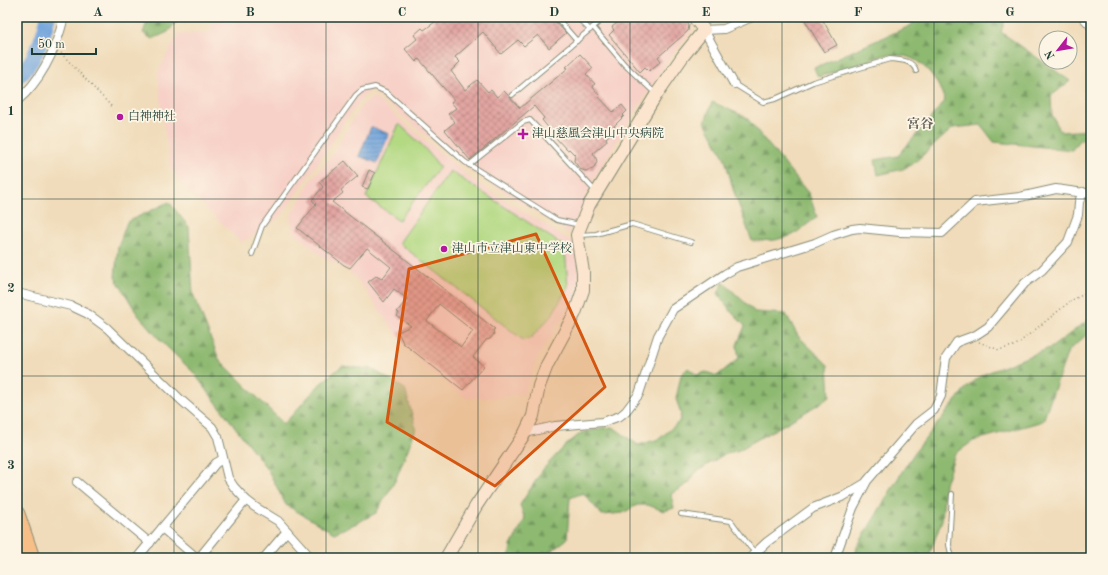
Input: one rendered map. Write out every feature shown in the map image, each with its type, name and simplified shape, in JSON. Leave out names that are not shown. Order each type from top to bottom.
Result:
[{"type":"highway","points":[[17,514],[32,558]]},
{"type":"street","points":[[17,101],[27,92],[47,65],[55,47],[64,17]]},
{"type":"street","points":[[694,17],[704,30],[734,84]]},
{"type":"street","points":[[446,558],[476,506],[525,433],[532,416],[539,386],[547,365],[575,313],[583,290],[579,230],[596,192],[656,95],[683,56],[704,30],[724,29],[752,17]]},
{"type":"street","points":[[1083,17],[1091,26]]},
{"type":"street","points":[[525,433],[555,426],[603,422],[620,416],[626,411],[639,394],[658,336],[673,309],[737,267],[815,243],[852,229],[860,228],[900,232],[942,233],[975,202],[1020,197],[1056,189],[1087,193]]},
{"type":"street","points":[[753,555],[767,542],[813,508],[854,491],[867,481],[916,424],[934,410],[941,396],[946,358],[957,342],[976,335],[988,327],[1025,283],[1042,270],[1068,242],[1078,215],[1079,202],[1087,193]]},
{"type":"street","points":[[17,293],[71,306],[88,314],[107,328],[181,400],[212,427],[218,438],[228,478],[234,487],[246,500],[278,521],[311,558]]},
{"type":"street","points":[[137,558],[216,463],[223,459]]},
{"type":"street","points":[[835,558],[853,508],[867,481]]},
{"type":"street","points":[[77,482],[150,543]]},
{"type":"street","points":[[162,528],[198,558],[246,500]]},
{"type":"street","points":[[264,558],[287,531]]},
{"type":"lane","points":[[556,17],[577,41]]},
{"type":"lane","points":[[577,17],[592,29],[624,64],[656,95]]},
{"type":"lane","points":[[512,95],[605,17]]},
{"type":"lane","points":[[734,84],[763,102],[775,99],[813,82],[890,59],[901,60],[911,64],[915,67],[916,72]]},
{"type":"lane","points":[[252,254],[262,226],[356,95],[362,90],[375,87],[386,92],[469,165],[558,220],[579,230],[596,234],[632,224],[691,242]]},
{"type":"lane","points":[[469,165],[523,122],[530,120],[596,192]]},
{"type":"lane","points":[[952,494],[949,545],[952,558]]},
{"type":"lane","points":[[681,514],[731,521],[750,547],[753,555]]},
{"type":"path","points":[[55,47],[112,107]]},
{"type":"path","points":[[968,338],[998,350],[1016,345],[1072,300],[1091,291]]},
{"type":"highlighted area","points":[[536,234],[605,387],[495,486],[387,422],[409,269]]},
{"type":"shaded area","name":"津山慈風会津山中央病院","points":[[213,17],[685,17],[692,25],[691,32],[668,60],[593,180],[569,234],[461,164],[372,91],[365,95],[345,121],[282,215],[258,233],[241,242],[183,186],[170,166],[161,108],[158,72],[178,34],[210,33]]},
{"type":"shaded area","name":"津山市立津山東中学校","points":[[374,97],[473,180],[572,242],[578,264],[578,283],[575,298],[537,358],[524,393],[497,398],[466,398],[431,372],[408,350],[359,281],[350,272],[322,256],[294,232],[291,216],[311,180],[331,157],[361,106]]},
{"type":"green space","points":[[149,17],[180,17],[168,32],[152,39],[143,33]]},
{"type":"green space","points":[[913,17],[1006,17],[1001,32],[1038,58],[1038,70],[1055,70],[1070,81],[1051,96],[1052,115],[1061,132],[1091,130],[1091,140],[1079,140],[1072,150],[994,142],[981,125],[953,128],[914,163],[903,169],[878,175],[875,160],[898,156],[945,101],[937,82],[925,67],[917,61],[909,57],[899,55],[883,56],[818,77],[814,68],[912,25]]},
{"type":"green space","points":[[712,102],[746,117],[809,194],[817,217],[793,235],[775,240],[752,241],[733,189],[725,159],[705,122]]},
{"type":"green space","points":[[399,124],[422,145],[440,167],[399,220],[366,197]]},
{"type":"green space","points":[[450,171],[561,244],[565,249],[568,287],[552,315],[531,338],[523,340],[399,243]]},
{"type":"green space","points":[[169,202],[189,227],[193,294],[219,359],[284,424],[320,384],[342,366],[372,369],[405,389],[416,429],[395,481],[376,513],[334,533],[286,505],[268,470],[193,372],[161,341],[138,315],[115,277],[118,247],[127,222]]},
{"type":"green space","points":[[723,282],[755,312],[786,314],[798,336],[828,365],[830,397],[737,451],[726,453],[695,473],[689,483],[671,494],[674,508],[664,511],[648,505],[637,505],[623,513],[602,515],[583,493],[570,498],[567,539],[553,550],[537,558],[509,558],[511,546],[525,519],[520,505],[544,468],[565,446],[581,433],[613,427],[638,445],[659,439],[679,422],[681,413],[676,399],[681,375],[688,368],[697,375],[706,372],[717,376],[739,358],[737,345],[745,326],[733,314],[718,294]]},
{"type":"green space","points":[[1091,318],[1091,331],[1068,351],[1043,421],[973,441],[955,454],[945,484],[942,520],[928,558],[855,558],[857,547],[903,470],[915,452],[965,389],[982,375],[1052,347]]},
{"type":"water","points":[[371,127],[389,134],[377,163],[359,156]]},
{"type":"building","points":[[431,17],[551,17],[566,33],[549,48],[538,35],[524,46],[518,40],[501,54],[483,32],[455,57],[460,62],[451,71],[465,90],[477,80],[488,92],[491,90],[497,97],[504,91],[520,108],[568,68],[566,67],[580,54],[593,68],[586,74],[595,84],[592,86],[599,95],[598,96],[613,112],[622,105],[627,111],[614,126],[616,129],[606,138],[607,141],[593,153],[597,162],[593,169],[585,171],[580,169],[574,161],[575,155],[569,149],[567,150],[555,137],[542,120],[544,118],[534,106],[470,160],[445,130],[455,122],[448,114],[456,108],[451,102],[454,100],[419,59],[416,62],[405,49],[417,39],[414,35],[422,28],[424,30],[435,22]]},
{"type":"building","points":[[624,17],[682,17],[689,25],[688,31],[658,57],[661,61],[649,71],[645,67],[640,72],[609,35],[614,30],[612,27]]},
{"type":"building","points":[[803,17],[821,17],[837,45],[824,52]]},
{"type":"building","points":[[345,161],[358,176],[341,190],[343,193],[332,202],[495,329],[493,330],[494,334],[490,339],[486,340],[473,357],[484,366],[463,390],[403,343],[398,332],[411,326],[397,316],[399,313],[397,312],[407,299],[394,289],[384,302],[368,282],[376,276],[382,279],[391,267],[367,248],[350,268],[344,265],[297,228],[316,204],[312,200],[323,187],[319,182]],"holes":[[[439,304],[473,331],[461,347],[427,321]]]},
{"type":"building","points":[[369,170],[375,173],[368,189],[362,187]]},
{"type":"waterway","points":[[17,77],[29,65],[37,50],[41,42],[48,17]]},
{"type":"place","name":"白神神社","points":[[120,117]]},
{"type":"place","name":"津山慈風会津山中央病院","points":[[523,134]]},
{"type":"place","name":"津山市立津山東中学校","points":[[444,249]]},
{"type":"district","name":"宮谷","points":[[920,124]]}]
